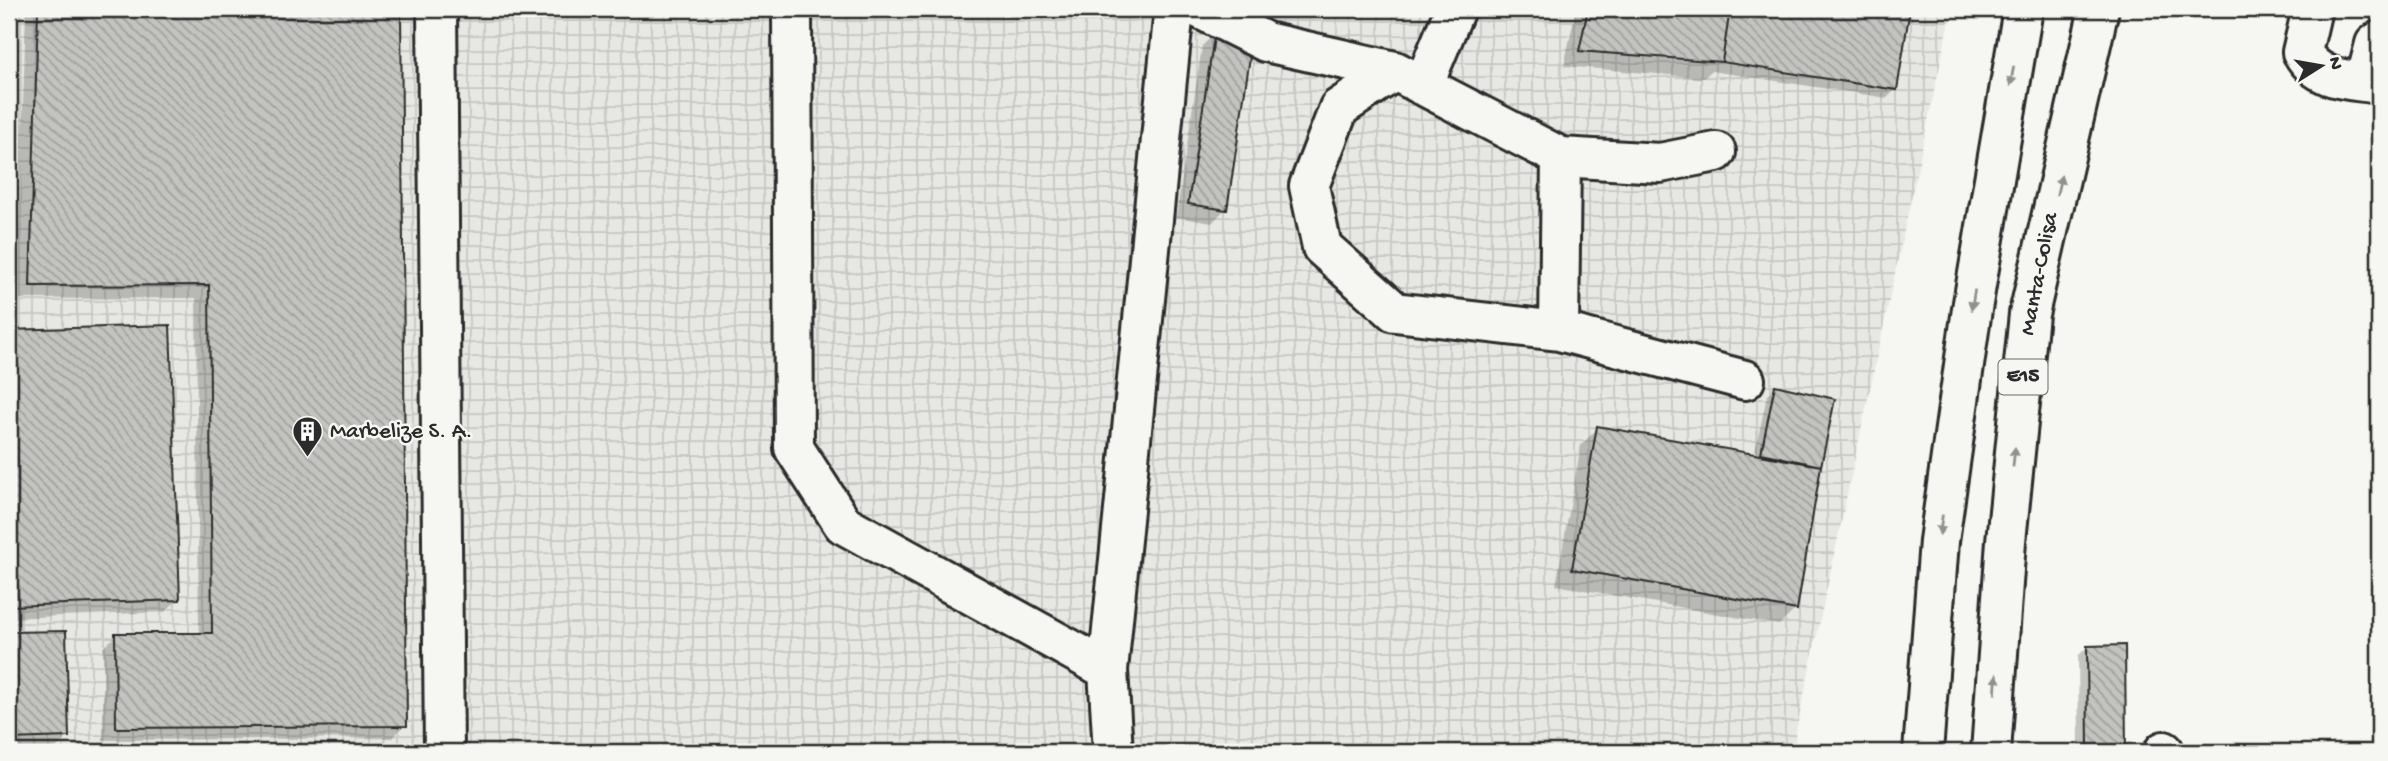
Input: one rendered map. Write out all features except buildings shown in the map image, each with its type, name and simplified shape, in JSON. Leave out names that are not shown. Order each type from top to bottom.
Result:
[{"type":"main road","points":[[437,9],[444,752]]},
{"type":"main road","points":[[792,9],[794,448],[843,524],[1108,670]]},
{"type":"main road","points":[[1113,752],[1108,670],[1174,9]]},
{"type":"main road","points":[[1200,9],[1266,42],[1409,79],[1561,157],[1660,163],[1716,152]]},
{"type":"main road","points":[[1455,9],[1409,79],[1339,108],[1309,186],[1322,247],[1395,312],[1559,331],[1745,380]]},
{"type":"main road","name":"E15","points":[[1923,752],[1939,541],[1972,309],[2023,9]]},
{"type":"main road","name":"Manta-Colisa","points":[[1991,752],[2006,541],[2029,313],[2099,9]]},
{"type":"main road","points":[[2312,9],[2302,52],[2309,64],[2321,74],[2379,83]]},
{"type":"main road","points":[[2378,38],[2370,67],[2379,83]]},
{"type":"main road","points":[[1559,331],[1561,157]]},
{"type":"shaded area","points":[[9,9],[1952,9],[1795,736],[1797,752],[9,752]]},
{"type":"place","name":"Marbelize S. A.","points":[[307,459]]}]
